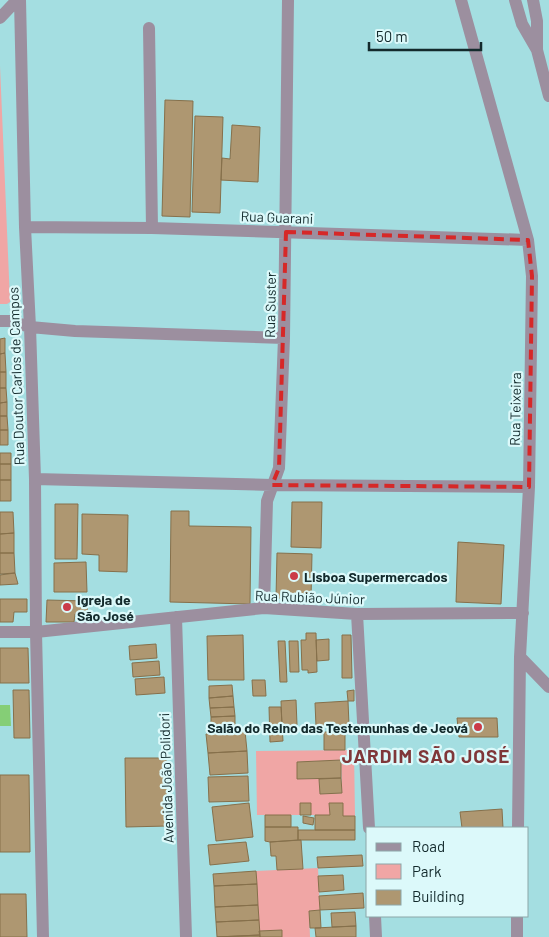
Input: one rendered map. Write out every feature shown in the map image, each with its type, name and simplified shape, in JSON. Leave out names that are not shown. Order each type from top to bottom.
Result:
[{"type":"street","points":[[0,18],[18,0]]},
{"type":"street","name":"Rua Doutor Carlos de Campos","points":[[18,0],[35,479],[36,632],[43,937]]},
{"type":"street","name":"Rua Suster","points":[[264,608],[267,501],[279,468],[284,338],[288,0]]},
{"type":"street","name":"Rua Teixeira","points":[[461,0],[528,240],[532,276],[529,487],[520,657],[518,827]]},
{"type":"street","points":[[515,0],[522,24],[537,50]]},
{"type":"street","points":[[533,0],[537,21],[537,50],[549,96]]},
{"type":"street","points":[[149,28],[152,228]]},
{"type":"street","name":"Rua Guarani","points":[[25,227],[152,228],[528,240]]},
{"type":"street","points":[[0,321],[10,321],[30,327],[75,331],[284,338]]},
{"type":"street","points":[[35,479],[272,485],[529,487]]},
{"type":"street","name":"Rua Rubião Júnior","points":[[0,632],[36,632],[264,608],[357,614],[523,613]]},
{"type":"street","points":[[357,614],[370,827]]},
{"type":"street","name":"Avenida João Polidori","points":[[176,618],[186,937]]},
{"type":"street","points":[[520,657],[549,687]]},
{"type":"street","points":[[374,917],[376,937]]},
{"type":"street","points":[[517,917],[517,937]]},
{"type":"highlighted area","points":[[286,232],[528,240],[532,276],[529,487],[272,485],[279,468]]},
{"type":"green space","points":[[0,66],[10,301],[7,304],[0,304]]},
{"type":"green space","points":[[354,750],[355,816],[343,816],[343,803],[330,803],[330,815],[311,815],[311,803],[300,803],[300,815],[257,815],[256,751]],"holes":[[[341,760],[342,793],[320,794],[319,779],[298,779],[297,762]]]},
{"type":"green space","points":[[318,868],[320,910],[309,911],[310,937],[282,937],[281,930],[259,931],[256,871]]},
{"type":"shaded area","points":[[0,705],[10,705],[11,726],[0,726]]},
{"type":"building","points":[[165,100],[193,101],[190,217],[162,216]]},
{"type":"building","points":[[195,116],[223,117],[220,213],[192,212]]},
{"type":"building","points":[[232,125],[260,127],[258,182],[221,180],[222,158],[230,159]]},
{"type":"building","points":[[5,338],[5,353],[0,354],[0,339]]},
{"type":"building","points":[[5,353],[6,372],[0,372],[0,354]]},
{"type":"building","points":[[0,372],[6,372],[6,388],[0,388]]},
{"type":"building","points":[[0,388],[6,388],[7,402],[0,403]]},
{"type":"building","points":[[7,402],[7,416],[0,416],[0,403]]},
{"type":"building","points":[[0,416],[7,416],[8,430],[0,430]]},
{"type":"building","points":[[0,430],[8,430],[8,445],[0,445]]},
{"type":"building","points":[[0,453],[11,453],[11,464],[0,464]]},
{"type":"building","points":[[0,464],[11,464],[11,480],[0,480]]},
{"type":"building","points":[[0,480],[11,480],[11,501],[0,501]]},
{"type":"building","points":[[292,502],[322,502],[321,548],[291,547]]},
{"type":"building","points":[[55,504],[78,504],[77,559],[55,559]]},
{"type":"building","points":[[171,511],[189,511],[189,526],[251,527],[250,604],[170,602]]},
{"type":"building","points":[[0,512],[13,512],[14,533],[0,534]]},
{"type":"building","points":[[82,514],[128,515],[127,572],[99,571],[99,555],[82,554]]},
{"type":"building","points":[[14,533],[14,553],[0,553],[0,534]]},
{"type":"building","points":[[458,542],[504,545],[501,604],[456,602]]},
{"type":"building","points":[[0,553],[14,553],[15,573],[0,574]]},
{"type":"building","name":"Lisboa Supermercados","points":[[277,553],[312,554],[311,599],[276,598]]},
{"type":"building","points":[[86,562],[87,592],[54,592],[54,563]]},
{"type":"building","points":[[15,573],[18,584],[0,585],[0,575]]},
{"type":"building","points":[[0,599],[27,599],[27,612],[14,612],[13,622],[0,622]]},
{"type":"building","name":"Igreja de São José","points":[[47,600],[88,601],[87,614],[75,614],[74,622],[46,622]]},
{"type":"building","points":[[306,633],[316,633],[317,672],[308,673],[308,670],[302,670],[301,640],[306,640]]},
{"type":"building","points":[[243,635],[244,680],[208,680],[207,636]]},
{"type":"building","points":[[342,635],[351,635],[352,678],[342,678]]},
{"type":"building","points":[[329,639],[329,660],[317,661],[316,640]]},
{"type":"building","points":[[278,641],[285,641],[287,682],[280,682]]},
{"type":"building","points":[[289,641],[298,641],[299,672],[290,672]]},
{"type":"building","points":[[156,644],[157,658],[130,660],[129,646]]},
{"type":"building","points":[[0,648],[28,648],[29,683],[0,683]]},
{"type":"building","points":[[159,661],[160,675],[133,677],[132,663]]},
{"type":"building","points":[[164,677],[165,693],[136,695],[135,679]]},
{"type":"building","points":[[252,680],[265,680],[266,696],[253,696]]},
{"type":"building","points":[[232,685],[233,696],[209,698],[209,686]]},
{"type":"building","points":[[13,690],[29,690],[30,738],[14,738]]},
{"type":"building","points":[[354,690],[354,701],[348,701],[347,691]]},
{"type":"building","points":[[233,696],[234,707],[210,708],[209,698]]},
{"type":"building","points":[[296,700],[297,725],[282,726],[281,701]]},
{"type":"building","points":[[348,701],[349,725],[316,726],[315,703]]},
{"type":"building","points":[[234,707],[235,716],[211,717],[210,708]]},
{"type":"building","points":[[269,707],[281,707],[283,741],[270,742]]},
{"type":"building","points":[[235,716],[235,727],[211,729],[211,717]]},
{"type":"building","name":"Salão do Reino das Testemunhas de Jeová","points":[[457,718],[497,718],[498,737],[459,737]]},
{"type":"building","points":[[245,731],[247,751],[208,753],[206,734]]},
{"type":"building","points":[[324,732],[345,732],[345,750],[324,750]]},
{"type":"building","points":[[247,751],[248,773],[210,775],[208,753]]},
{"type":"building","points":[[125,758],[166,758],[168,826],[126,827]]},
{"type":"building","points":[[341,760],[341,778],[297,779],[297,762]]},
{"type":"building","points":[[0,775],[29,775],[30,852],[0,852]]},
{"type":"building","points":[[248,776],[249,801],[209,802],[208,777]]},
{"type":"building","points":[[341,778],[342,793],[320,794],[319,779]]},
{"type":"building","points":[[249,803],[253,837],[216,841],[212,807]]},
{"type":"building","points":[[300,803],[311,803],[311,815],[300,815]]},
{"type":"building","points":[[329,803],[343,803],[343,816],[355,816],[355,830],[315,830],[315,815],[330,815]]},
{"type":"building","points":[[502,809],[503,827],[462,827],[460,812]]},
{"type":"building","points":[[265,815],[291,815],[291,827],[265,827]]},
{"type":"building","points":[[303,816],[314,818],[313,825],[303,823]]},
{"type":"building","points":[[265,827],[298,827],[298,840],[265,841]]},
{"type":"building","points":[[298,830],[355,830],[355,840],[298,840]]},
{"type":"building","points":[[301,840],[303,869],[277,870],[276,856],[271,856],[270,842]]},
{"type":"building","points":[[246,842],[249,861],[210,865],[208,845]]},
{"type":"building","points":[[362,855],[363,866],[318,868],[317,857]]},
{"type":"building","points":[[256,871],[257,884],[214,886],[213,874]]},
{"type":"building","points":[[343,875],[344,890],[319,892],[318,876]]},
{"type":"building","points":[[257,884],[258,905],[215,907],[214,886]]},
{"type":"building","points":[[363,893],[364,908],[320,910],[319,896]]},
{"type":"building","points":[[0,894],[26,894],[27,937],[0,937]]},
{"type":"building","points":[[258,905],[259,920],[216,922],[215,907]]},
{"type":"building","points":[[320,910],[321,928],[310,928],[309,911]]},
{"type":"building","points":[[355,912],[356,926],[332,927],[331,913]]},
{"type":"building","points":[[259,920],[260,935],[217,937],[216,922]]},
{"type":"building","points":[[356,926],[356,937],[316,937],[315,928]]},
{"type":"building","points":[[282,930],[282,937],[260,937],[259,931]]},
{"type":"building","points":[[260,935],[260,937],[217,937]]},
{"type":"place","name":"Lisboa Supermercados","points":[[294,576]]},
{"type":"place","name":"Igreja de São José","points":[[67,607]]},
{"type":"place","name":"Salão do Reino das Testemunhas de Jeová","points":[[478,727]]},
{"type":"district","name":"JARDIM SÃO JOSÉ","points":[[426,755]]}]
